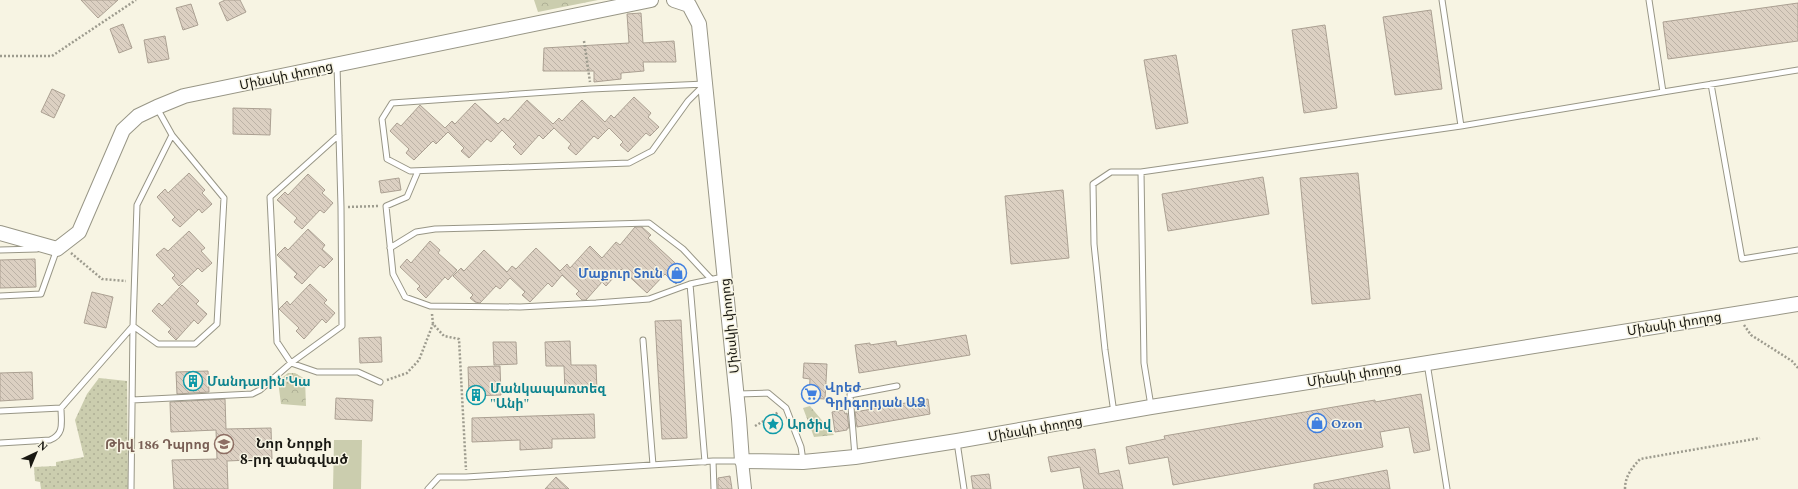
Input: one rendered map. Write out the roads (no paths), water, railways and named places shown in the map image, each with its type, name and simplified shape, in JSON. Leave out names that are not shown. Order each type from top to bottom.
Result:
[{"type":"main road","name":"Մինսկի փողոց","points":[[59,247],[79,232],[123,130],[138,116],[157,107],[184,96],[651,0]]},
{"type":"main road","name":"Մինսկի փողոց","points":[[674,0],[689,5],[690,4],[699,24],[705,84],[717,278],[736,394],[742,461],[803,462],[855,457],[1426,362],[1798,304]]},
{"type":"main road","points":[[0,233],[59,247]]},
{"type":"street","points":[[742,461],[745,489]]},
{"type":"lane","points":[[1442,0],[1461,126]]},
{"type":"lane","points":[[1649,0],[1663,92]]},
{"type":"lane","points":[[132,400],[252,394],[291,363],[342,326],[341,207],[337,64]]},
{"type":"lane","points":[[1114,414],[1105,350],[1095,252],[1093,184],[1111,172],[1141,172],[1461,126],[1798,70]]},
{"type":"lane","points":[[705,84],[688,101],[652,151],[629,163],[410,172],[387,159],[382,119],[392,103],[591,89],[705,84]]},
{"type":"lane","points":[[1711,84],[1742,259],[1798,250]]},
{"type":"lane","points":[[133,326],[158,344],[195,344],[217,324],[224,198],[172,135],[157,107]]},
{"type":"lane","points":[[131,489],[133,326],[137,205],[172,135]]},
{"type":"lane","points":[[339,135],[270,197],[277,342],[291,363],[317,372],[358,372],[380,382]]},
{"type":"lane","points":[[418,171],[407,197],[386,206],[393,274],[405,297],[431,306],[520,307],[649,299],[690,284],[717,278]]},
{"type":"lane","points":[[1141,172],[1144,363],[1151,407]]},
{"type":"lane","points":[[390,248],[416,232],[435,229],[649,223],[717,278]]},
{"type":"lane","points":[[0,250],[59,247],[41,294],[0,296]]},
{"type":"lane","points":[[690,284],[705,462]]},
{"type":"lane","points":[[0,443],[50,440],[58,437],[61,431],[61,408],[133,326]]},
{"type":"lane","points":[[643,340],[653,465]]},
{"type":"lane","points":[[1426,362],[1447,489]]},
{"type":"lane","points":[[855,457],[850,395],[897,386]]},
{"type":"lane","points":[[736,394],[768,393],[786,408],[801,447],[803,462]]},
{"type":"lane","points":[[0,411],[61,408]]},
{"type":"lane","points":[[957,441],[964,489]]},
{"type":"lane","points":[[713,461],[714,489]]},
{"type":"lane","points":[[428,489],[439,477],[466,477],[713,461],[742,461]]},
{"type":"place","name":"Մաքուր Տուն","points":[[677,273]]},
{"type":"place","name":"Մանդարին'Կա","points":[[193,381]]},
{"type":"place","name":"Վրեժ Գրիգորյան ԱՁ","points":[[811,394]]},
{"type":"place","name":"Մանկապառտեզ \"Անի\"","points":[[476,395]]},
{"type":"place","name":"Ozon","points":[[1317,423]]},
{"type":"place","name":"Արծիվ","points":[[773,424]]},
{"type":"place","name":"Թիվ 186 Դպրոց","points":[[224,444]]},
{"type":"district","name":"Նոր Նորքի 8-րդ զանգված","points":[[294,452]]}]
